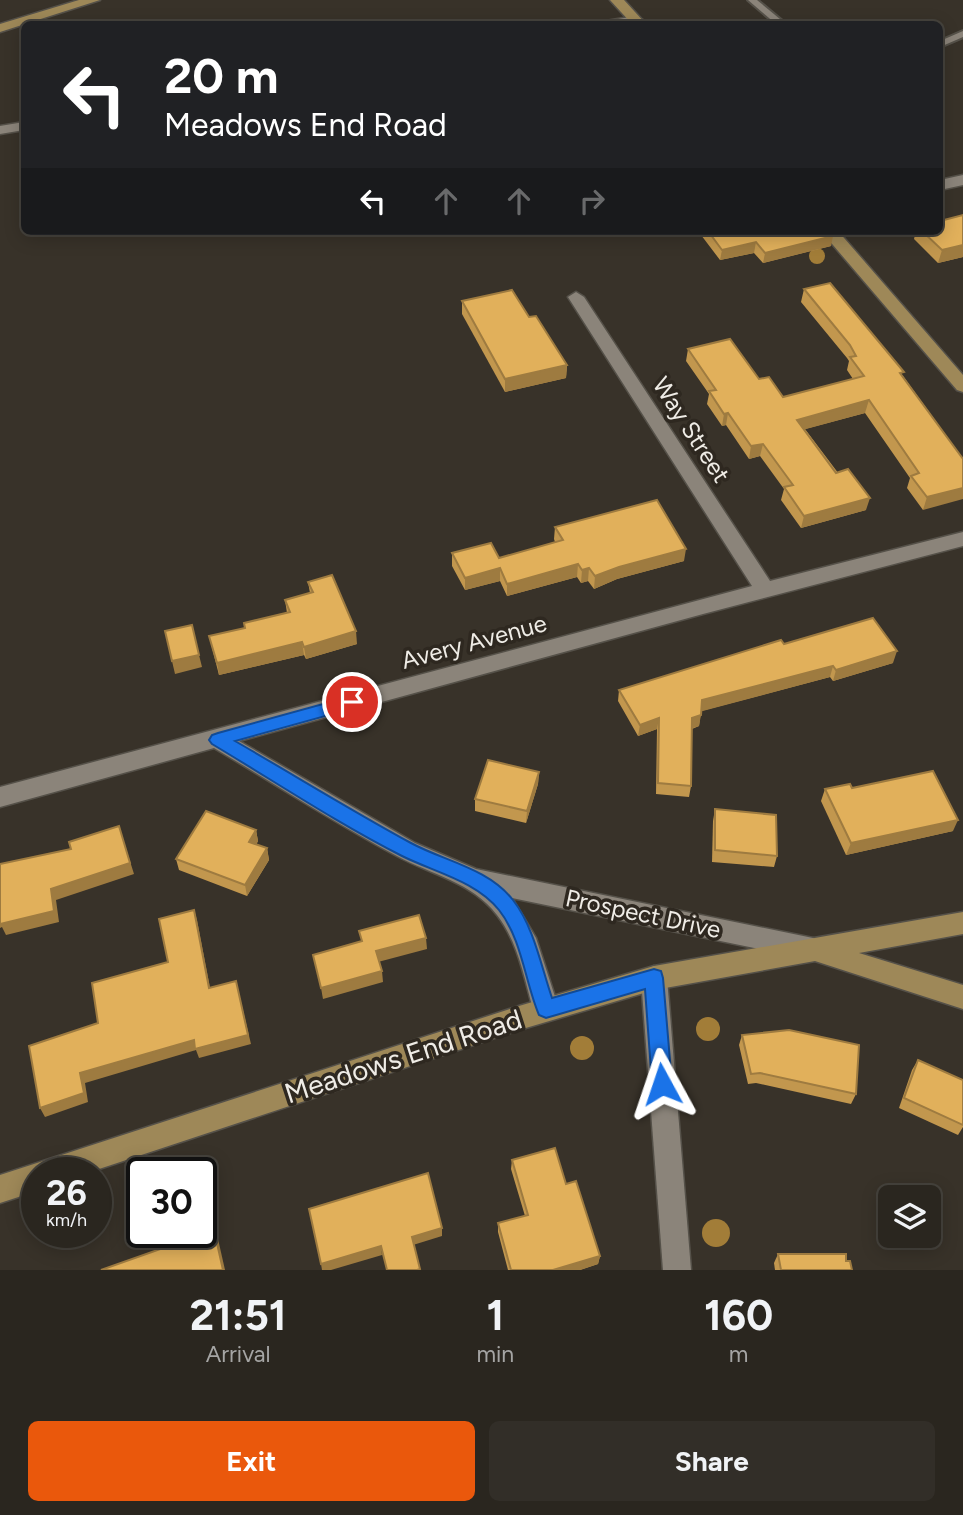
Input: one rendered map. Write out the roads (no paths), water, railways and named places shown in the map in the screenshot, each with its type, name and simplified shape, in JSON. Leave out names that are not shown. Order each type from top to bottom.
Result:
[{"type":"street","points":[[23,21],[93,0]]},
{"type":"street","points":[[617,0],[637,21]]},
{"type":"street","points":[[0,28],[21,22]]},
{"type":"street","points":[[0,130],[21,126]]},
{"type":"street","points":[[943,184],[963,180]]},
{"type":"street","points":[[832,235],[963,386]]},
{"type":"street","name":"Way Street","points":[[576,297],[765,590]]},
{"type":"street","name":"Avery Avenue","points":[[0,797],[963,539]]},
{"type":"street","name":"Prospect Drive","points":[[218,740],[407,850],[473,879],[814,949]]},
{"type":"street","name":"Prospect Drive","points":[[473,879],[505,903],[517,922],[546,1009]]},
{"type":"street","points":[[814,949],[963,923]]},
{"type":"street","name":"Meadows End Road","points":[[96,1157],[546,1009],[654,978],[814,949],[963,996]]},
{"type":"street","points":[[654,978],[677,1270]]},
{"type":"street","points":[[0,1189],[21,1182]]},
{"type":"lane","points":[[752,0],[777,21]]},
{"type":"lane","points":[[943,43],[963,34]]}]
